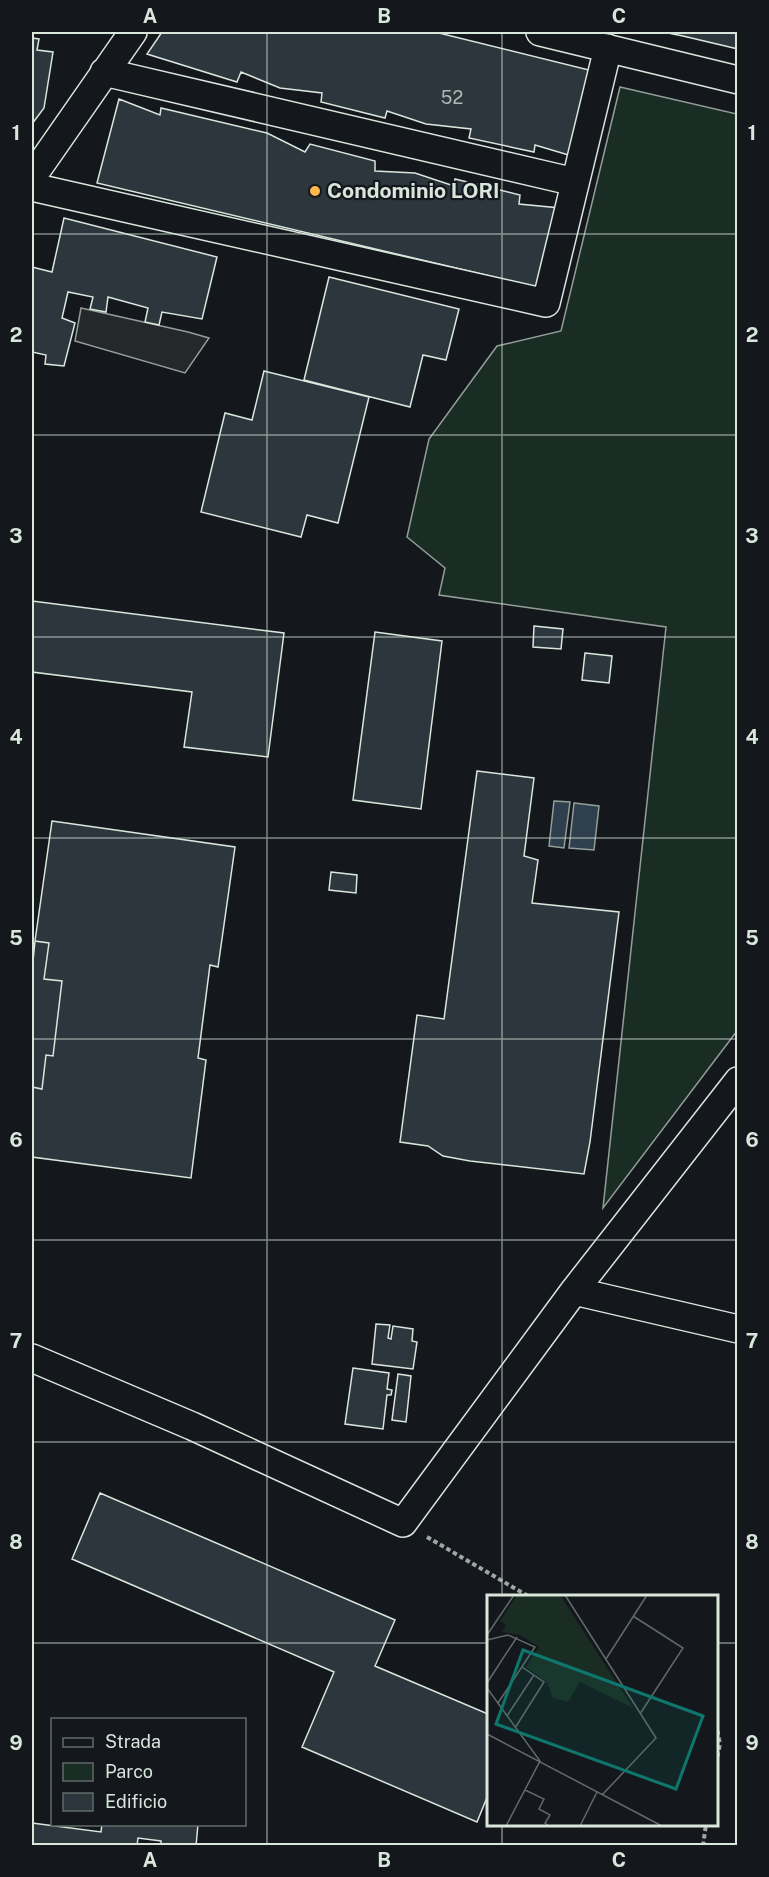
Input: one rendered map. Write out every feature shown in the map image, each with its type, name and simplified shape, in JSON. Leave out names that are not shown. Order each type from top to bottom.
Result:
[{"type":"street","points":[[32,177],[133,32]]},
{"type":"street","points":[[540,32],[738,80]]},
{"type":"street","points":[[32,187],[546,303],[608,48]]},
{"type":"street","points":[[104,72],[575,182]]},
{"type":"street","points":[[32,1358],[192,1426],[403,1523],[574,1291],[738,1081]]},
{"type":"street","points":[[574,1291],[738,1329]]},
{"type":"path","points":[[403,1523],[526,1595]]},
{"type":"path","points":[[718,1730],[720,1744],[718,1757]]},
{"type":"path","points":[[703,1845],[706,1826]]},
{"type":"green space","points":[[620,87],[737,114],[737,1031],[603,1208],[666,627],[439,595],[445,568],[407,537],[429,439],[497,346],[561,331]]},
{"type":"shaded area","points":[[81,308],[209,338],[185,373],[75,341]]},
{"type":"water","points":[[554,801],[570,802],[564,848],[549,846]]},
{"type":"water","points":[[574,803],[599,806],[594,850],[569,848]]},
{"type":"building","name":"Condominio LORI","points":[[162,32],[435,32],[589,70],[572,156],[535,145],[534,152],[469,138],[471,129],[426,124],[387,111],[385,118],[321,102],[322,93],[280,88],[241,72],[237,82],[147,54]]},
{"type":"building","points":[[663,32],[738,32],[738,49],[683,36]]},
{"type":"building","points":[[32,38],[39,39],[37,50],[53,52],[44,108],[32,124]]},
{"type":"building","name":"Condominio LORI","points":[[119,99],[160,115],[161,108],[267,133],[305,152],[310,144],[375,161],[375,171],[415,173],[454,186],[455,179],[520,195],[519,204],[560,208],[540,288],[97,183]]},
{"type":"building","points":[[64,218],[217,257],[202,319],[162,312],[159,325],[145,322],[148,308],[108,297],[106,312],[90,309],[93,297],[68,292],[62,318],[75,323],[64,366],[45,364],[46,355],[32,352],[32,267],[52,272]]},
{"type":"building","points":[[329,277],[459,309],[446,360],[423,355],[410,407],[304,380]]},
{"type":"building","points":[[264,371],[369,397],[338,523],[307,515],[301,537],[201,512],[225,413],[252,420]]},
{"type":"building","points":[[32,601],[284,633],[268,757],[184,747],[192,692],[32,672]]},
{"type":"building","points":[[534,626],[563,629],[561,649],[533,647]]},
{"type":"building","points":[[375,632],[442,641],[421,809],[353,800]]},
{"type":"building","points":[[585,653],[612,656],[609,683],[582,680]]},
{"type":"building","points":[[477,771],[534,778],[524,856],[538,860],[532,903],[619,912],[584,1174],[470,1161],[443,1156],[428,1146],[400,1142],[417,1015],[444,1019]]},
{"type":"building","points":[[52,821],[235,847],[218,967],[210,965],[198,1058],[206,1060],[191,1178],[32,1157],[32,1087],[42,1089],[46,1055],[53,1056],[62,981],[44,979],[49,943],[35,941]]},
{"type":"building","points":[[331,872],[357,875],[356,893],[329,890]]},
{"type":"building","points":[[35,941],[49,943],[44,979],[62,981],[53,1056],[46,1055],[42,1089],[32,1087],[32,971]]},
{"type":"building","points":[[376,1324],[390,1325],[388,1338],[391,1339],[393,1326],[413,1329],[412,1341],[417,1342],[413,1369],[372,1364]]},
{"type":"building","points":[[353,1368],[389,1373],[387,1389],[392,1390],[391,1395],[387,1395],[383,1429],[345,1424]]},
{"type":"building","points":[[398,1374],[411,1376],[406,1422],[392,1420]]},
{"type":"building","points":[[100,1493],[395,1620],[375,1666],[487,1714],[487,1797],[477,1822],[302,1747],[334,1672],[72,1559]]},
{"type":"building","points":[[32,1823],[101,1832],[102,1826],[198,1826],[196,1846],[161,1846],[161,1841],[138,1838],[137,1846],[32,1846]]},
{"type":"place","name":"Condominio LORI","points":[[315,191]]}]
